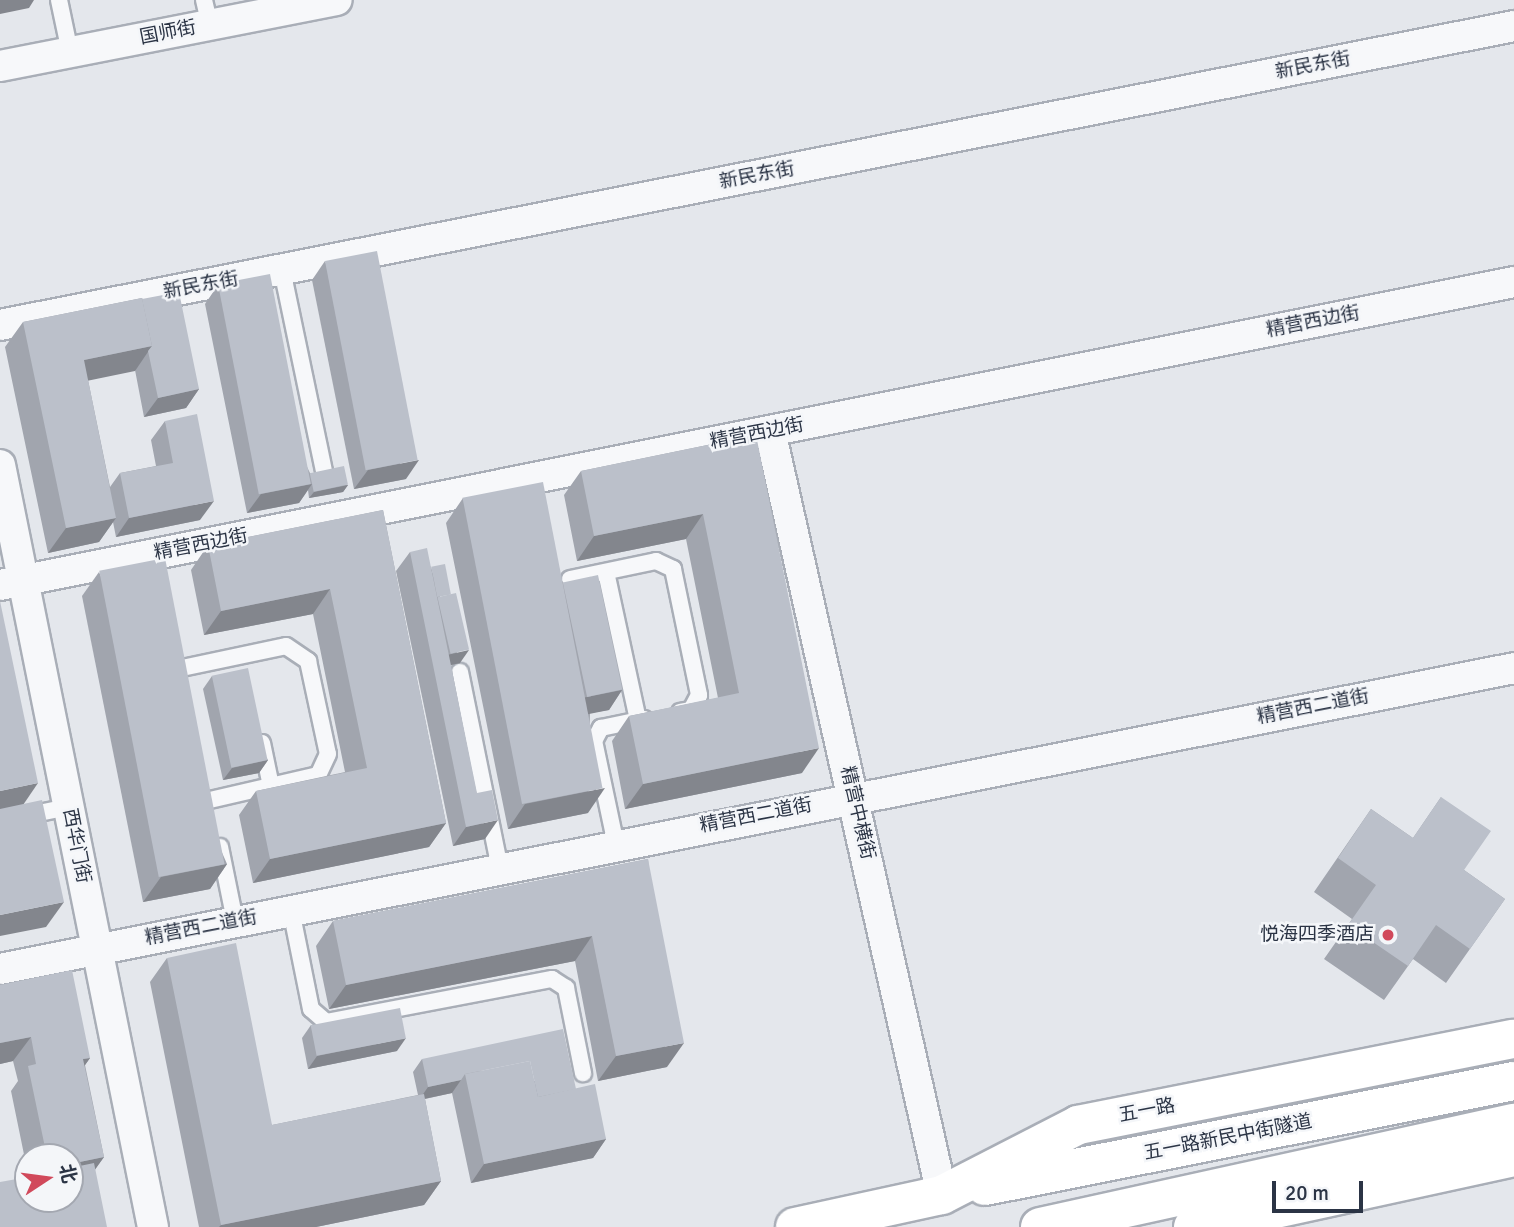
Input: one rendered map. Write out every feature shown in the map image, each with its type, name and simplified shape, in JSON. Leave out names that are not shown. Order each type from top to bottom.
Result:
[{"type":"main road","name":"五一路","points":[[796,1227],[942,1195],[1077,1125],[1514,1039]]},
{"type":"main road","name":"五一路新民中街隧道","points":[[942,1195],[1514,1081]]},
{"type":"main road","points":[[1040,1227],[1514,1123]]},
{"type":"main road","points":[[1193,1227],[1514,1157]]},
{"type":"street","name":"国师街","points":[[0,66],[70,52],[207,13],[337,0]]},
{"type":"street","name":"新民东街","points":[[0,325],[282,270],[368,259],[1514,26]]},
{"type":"street","name":"精营西边街","points":[[12,583],[160,560],[770,431],[1514,282]]},
{"type":"street","name":"精营中横街","points":[[770,431],[942,1195]]},
{"type":"street","name":"西华门街","points":[[0,465],[12,583],[68,807],[153,1227]]},
{"type":"street","name":"精营西二道街","points":[[0,970],[853,796],[1514,668]]},
{"type":"lane","points":[[59,0],[70,52]]},
{"type":"lane","points":[[282,270],[324,471]]},
{"type":"lane","points":[[570,579],[656,561],[673,569],[699,695],[691,710],[601,728],[594,741],[616,845]]},
{"type":"lane","points":[[606,572],[638,720]]},
{"type":"lane","points":[[182,668],[244,662],[286,646],[308,661],[328,754],[318,775],[271,786],[211,807],[235,921]]},
{"type":"lane","points":[[460,672],[500,868]]},
{"type":"lane","points":[[257,721],[271,786]]},
{"type":"lane","points":[[0,821],[68,807]]},
{"type":"lane","points":[[291,910],[311,1009],[326,1021],[552,979],[566,988],[583,1073]]},
{"type":"building","points":[[377,251],[418,460],[366,470],[325,261]]},
{"type":"building","points":[[270,274],[311,484],[259,494],[218,284]]},
{"type":"building","points":[[179,292],[199,389],[158,398],[148,351],[152,346],[142,299]]},
{"type":"building","points":[[142,298],[152,346],[84,360],[116,518],[66,528],[23,322]]},
{"type":"building","points":[[197,414],[214,501],[129,518],[120,473],[173,463],[165,421]]},
{"type":"building","points":[[756,435],[819,748],[643,784],[629,716],[739,693],[703,514],[594,536],[581,471]]},
{"type":"building","points":[[344,466],[348,485],[314,492],[310,473]]},
{"type":"building","points":[[543,482],[603,788],[522,804],[463,498]]},
{"type":"building","points":[[383,510],[446,823],[270,859],[256,791],[367,768],[330,589],[221,611],[208,545]]},
{"type":"building","points":[[427,548],[477,793],[492,790],[498,820],[466,827],[410,552]]},
{"type":"building","points":[[165,558],[225,864],[159,877],[99,571]]},
{"type":"building","points":[[445,564],[451,594],[437,597],[431,567]]},
{"type":"building","points":[[598,575],[622,689],[587,697],[563,582]]},
{"type":"building","points":[[456,593],[469,650],[451,654],[437,597]]},
{"type":"building","points":[[0,601],[38,783],[0,791]]},
{"type":"building","points":[[248,668],[268,760],[231,768],[212,676]]},
{"type":"building","points":[[1441,797],[1491,831],[1464,870],[1505,899],[1470,949],[1436,925],[1408,966],[1348,925],[1376,885],[1338,858],[1371,809],[1413,838]]},
{"type":"building","points":[[42,800],[64,902],[0,915],[0,809]]},
{"type":"building","points":[[648,859],[684,1043],[616,1056],[592,936],[346,985],[333,921]]},
{"type":"building","points":[[236,943],[272,1125],[424,1094],[441,1181],[221,1225],[167,958]]},
{"type":"building","points":[[72,970],[90,1058],[83,1059],[104,1157],[84,1161],[84,1143],[44,1143],[28,1066],[36,1064],[31,1037],[0,1043],[0,985]]},
{"type":"building","points":[[400,1008],[406,1038],[317,1056],[311,1025]]},
{"type":"building","points":[[563,1029],[576,1089],[538,1097],[530,1061],[465,1074],[461,1080],[428,1087],[422,1059]]},
{"type":"building","points":[[530,1061],[538,1097],[595,1084],[606,1139],[484,1164],[465,1074]]},
{"type":"building","points":[[94,1163],[107,1227],[0,1227],[0,1182],[14,1180],[14,1213],[84,1213],[84,1165]]},
{"type":"place","name":"悦海四季酒店","points":[[1388,935]]}]
